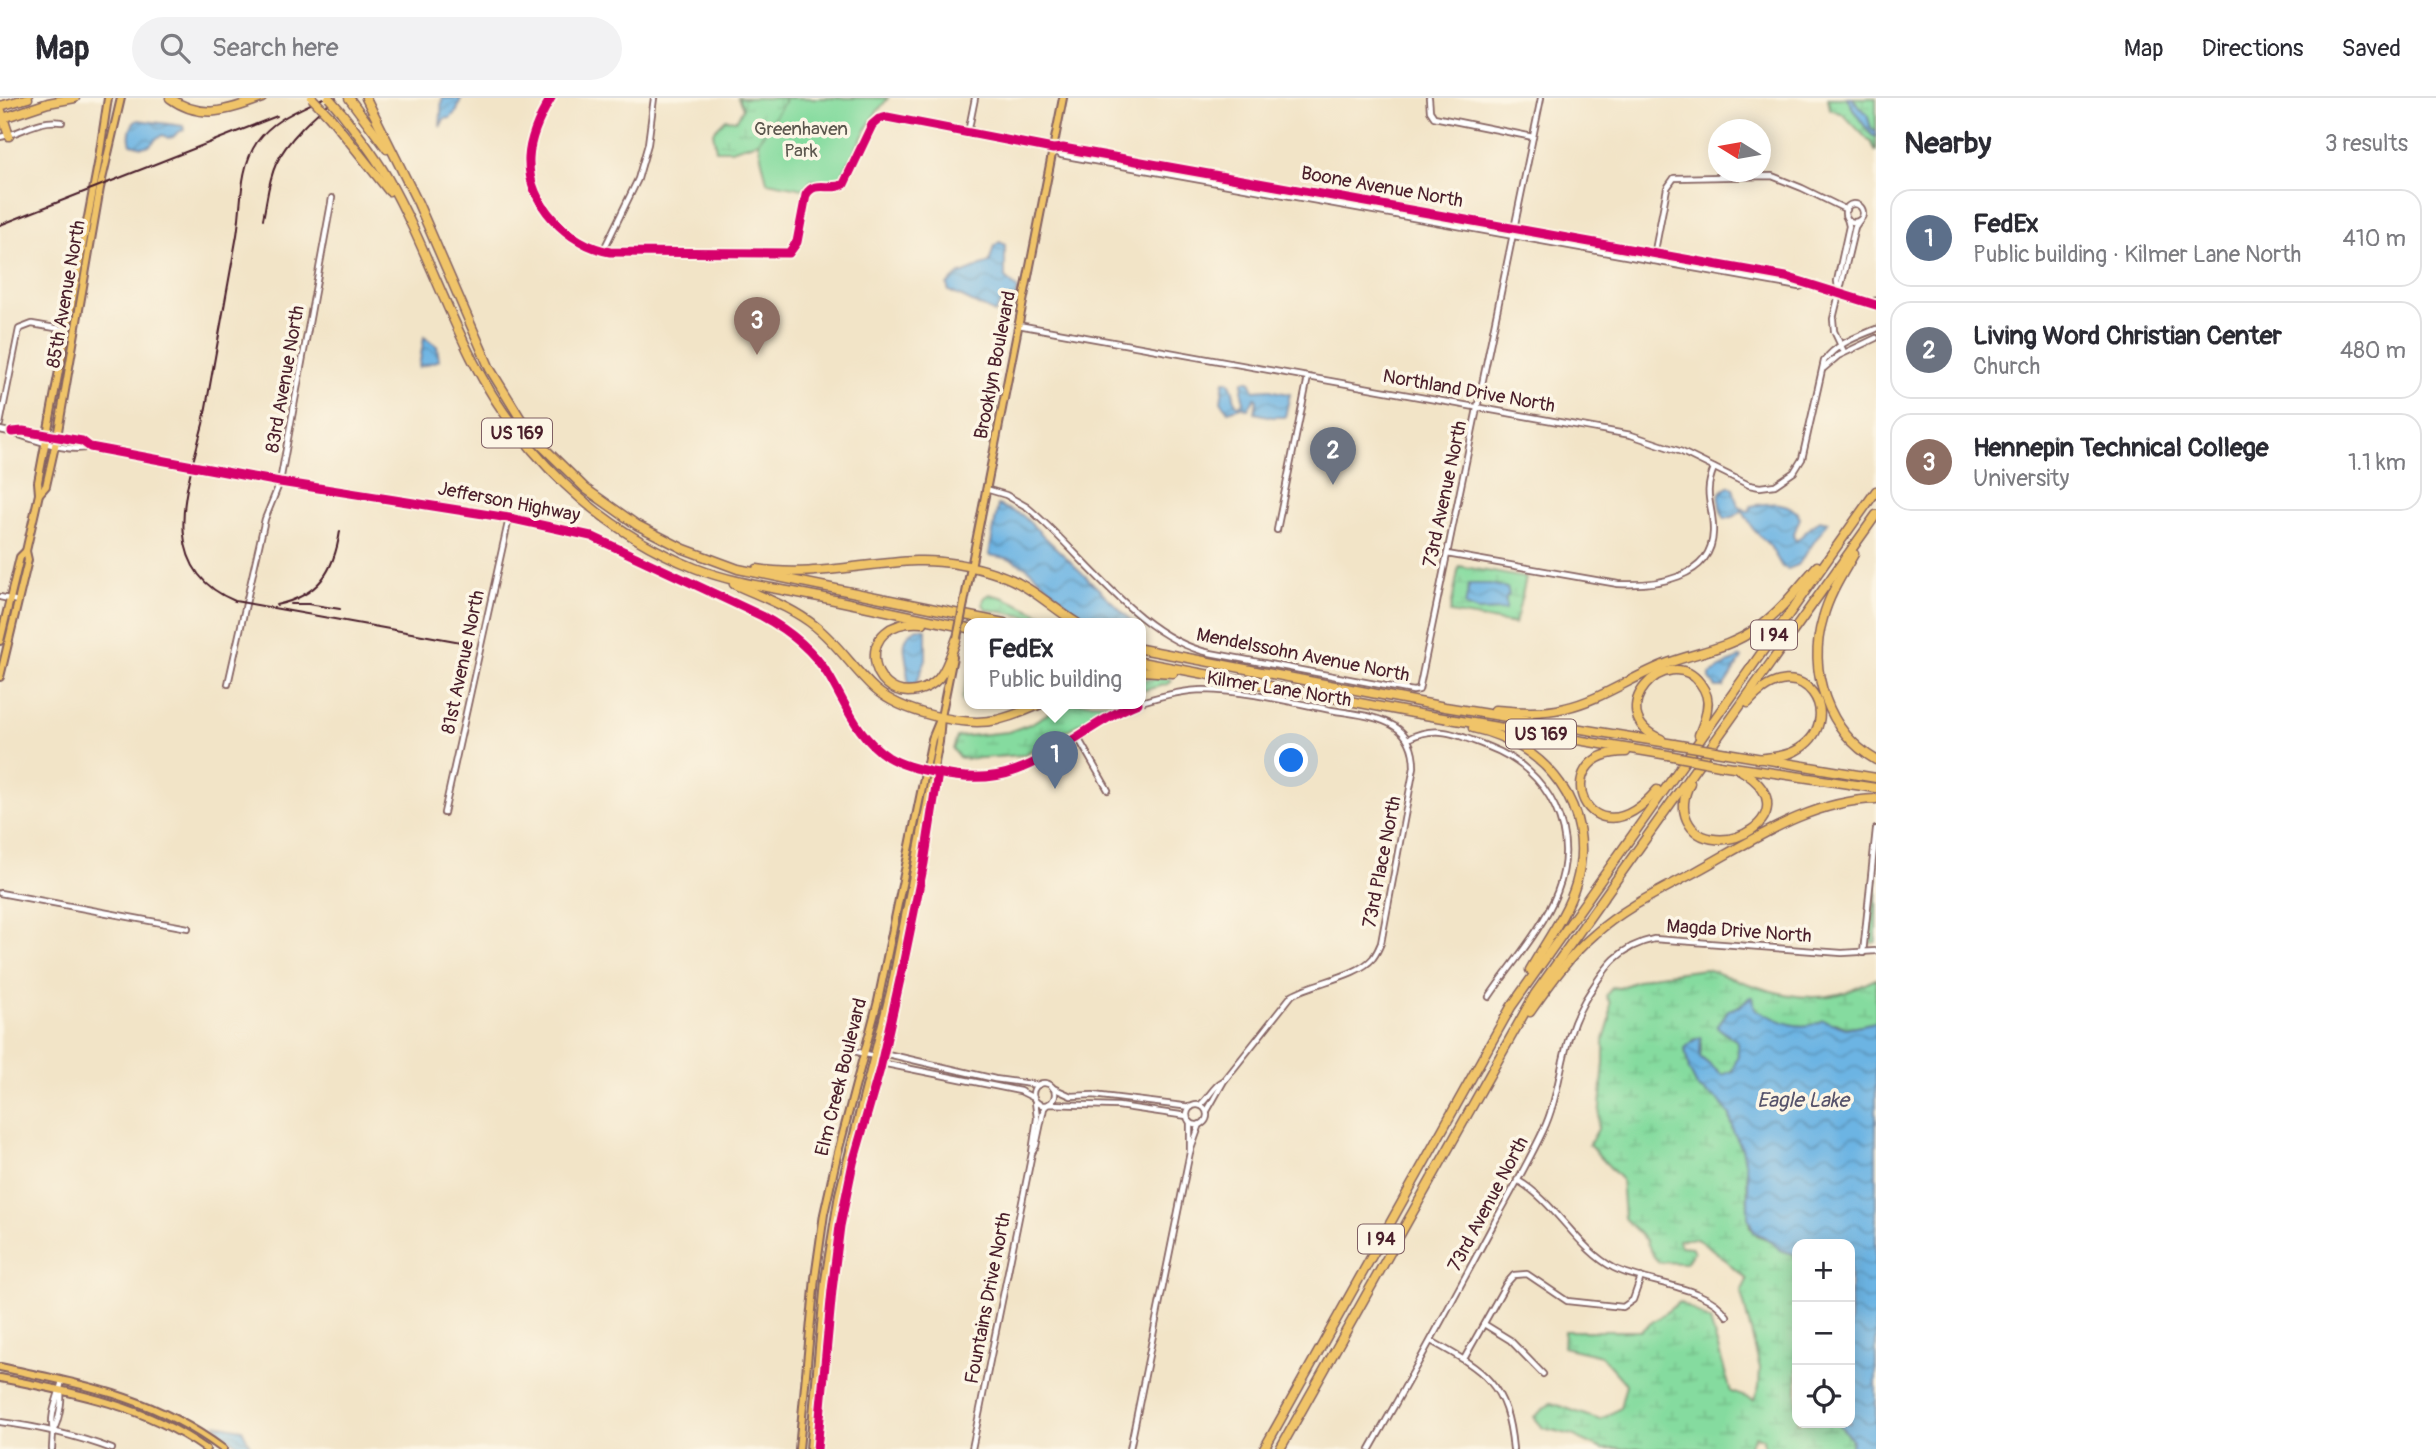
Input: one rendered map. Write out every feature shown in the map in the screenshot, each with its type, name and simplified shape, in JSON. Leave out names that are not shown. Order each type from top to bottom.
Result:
[{"type":"highway","points":[[4,136],[0,107],[28,98]]},
{"type":"highway","points":[[2,118],[48,103],[75,98]]},
{"type":"highway","points":[[170,98],[195,111],[223,112],[262,98]]},
{"type":"highway","points":[[312,98],[377,174],[405,212]]},
{"type":"highway","name":"US 169","points":[[329,98],[375,159],[405,212],[496,403],[533,452],[579,497],[611,522],[673,558],[715,575],[964,628]]},
{"type":"highway","name":"US 169","points":[[349,98],[377,133],[418,203],[481,352],[504,394],[522,421],[564,468],[593,495],[637,525],[684,549],[731,567],[758,575],[978,618]]},
{"type":"highway","points":[[367,100],[418,203]]},
{"type":"highway","name":"I 94","points":[[1264,1449],[1497,1028],[1543,958],[1876,491]]},
{"type":"highway","points":[[1876,515],[1827,605],[1819,632],[1818,652],[1821,684],[1833,716],[1851,742],[1876,760]]},
{"type":"highway","name":"I 94","points":[[1280,1449],[1521,1016],[1559,958],[1876,515]]},
{"type":"highway","points":[[1445,707],[1529,713],[1566,708],[1595,698],[1656,668],[1727,645],[1753,631],[1773,615],[1850,527]]},
{"type":"highway","points":[[684,549],[738,566],[780,572],[807,572],[913,561],[941,562],[1000,575],[1022,585],[1070,618]]},
{"type":"highway","points":[[715,575],[785,606],[805,618],[829,639],[867,682],[884,696],[905,707],[941,718],[975,721],[996,720],[1026,709]]},
{"type":"highway","points":[[957,638],[940,677],[927,688],[898,690],[886,683],[877,669],[875,659],[879,640],[885,631],[894,625],[904,622],[964,628]]},
{"type":"highway","name":"US 169","points":[[1146,648],[1193,660],[1445,707],[1876,778]]},
{"type":"highway","name":"US 169","points":[[1146,663],[1413,713],[1720,765],[1876,788]]},
{"type":"highway","points":[[1146,671],[1251,683]]},
{"type":"highway","points":[[1674,744],[1647,731],[1640,723],[1636,709],[1643,687],[1659,674],[1671,671],[1691,675],[1706,692],[1708,707],[1697,742]]},
{"type":"highway","points":[[1712,745],[1750,700],[1766,686],[1783,680],[1802,683],[1818,702],[1821,717],[1817,730],[1796,751],[1780,757],[1758,759]]},
{"type":"highway","points":[[1413,713],[1493,733],[1526,749],[1557,778],[1577,819],[1581,852],[1572,895],[1497,1028]]},
{"type":"highway","points":[[1668,755],[1623,752],[1600,757],[1588,766],[1582,777],[1584,801],[1592,811],[1606,818],[1628,815],[1651,797],[1689,753]]},
{"type":"highway","points":[[1706,755],[1686,790],[1683,804],[1690,826],[1706,837],[1723,839],[1742,835],[1756,827],[1766,813],[1767,798],[1759,783],[1735,767]]},
{"type":"highway","points":[[1495,1064],[1534,1006],[1576,952],[1622,913],[1794,818],[1832,805],[1876,799]]},
{"type":"main road","name":"85th Avenue North","points":[[39,494],[46,486],[57,436],[107,98]]},
{"type":"main road","name":"85th Avenue North","points":[[87,242],[121,98]]},
{"type":"main road","name":"Brooklyn Boulevard","points":[[957,638],[1063,98]]},
{"type":"main road","name":"85th Avenue North","points":[[0,677],[29,560],[26,551],[39,494],[38,482],[82,271]]},
{"type":"main road","name":"85th Avenue North","points":[[0,641],[20,557],[26,551]]},
{"type":"main road","name":"Elm Creek Boulevard","points":[[810,1449],[830,1242],[848,1153],[874,1056],[905,919],[957,638]]},
{"type":"main road","name":"Elm Creek Boulevard","points":[[799,1449],[815,1278],[824,1214],[877,1001],[932,739],[941,718]]},
{"type":"main road","points":[[0,1367],[114,1393],[156,1409],[187,1425],[223,1449]]},
{"type":"main road","points":[[0,1378],[61,1390],[135,1410],[206,1449]]},
{"type":"street","points":[[551,98],[539,120],[531,145],[529,166],[533,185],[543,205],[565,232],[580,242],[603,251],[638,179],[648,144],[654,98]]},
{"type":"street","points":[[968,133],[975,98]]},
{"type":"street","points":[[1429,98],[1434,117],[1533,137]]},
{"type":"street","name":"73rd Avenue North","points":[[1419,690],[1541,98]]},
{"type":"street","name":"Boone Avenue North","points":[[603,251],[789,253],[797,243],[809,189],[818,186],[831,188],[844,184],[872,125],[878,119],[887,117],[1053,149],[1063,148],[1800,280],[1806,285],[1874,303]]},
{"type":"street","points":[[4,136],[43,121],[62,122]]},
{"type":"street","name":"Boone Avenue North","points":[[1053,149],[1061,155],[1799,287],[1806,285]]},
{"type":"street","points":[[1653,261],[1667,188],[1670,182],[1679,177],[1772,176],[1793,183],[1847,210]]},
{"type":"street","name":"83rd Avenue North","points":[[228,684],[265,519],[280,482],[332,198]]},
{"type":"street","points":[[1838,292],[1843,282],[1855,227],[1863,215],[1860,207],[1853,205],[1847,210]]},
{"type":"street","points":[[1844,352],[1833,323],[1837,281],[1849,226],[1847,210]]},
{"type":"street","points":[[1847,218],[1853,222],[1858,221]]},
{"type":"street","points":[[0,424],[19,329],[32,324],[68,330]]},
{"type":"street","name":"Northland Drive North","points":[[1018,325],[1648,439],[1682,452],[1743,483],[1760,487],[1775,485],[1790,476],[1802,459],[1824,361],[1841,345],[1876,329]]},
{"type":"street","points":[[1824,368],[1844,352],[1876,338]]},
{"type":"street","points":[[1277,530],[1308,377]]},
{"type":"street","name":"Jefferson Highway","points":[[0,430],[23,431],[55,444],[81,450],[90,447]]},
{"type":"street","name":"Jefferson Highway","points":[[47,439],[57,436],[82,441],[90,447],[280,482],[509,518],[591,536],[775,623],[798,640],[819,662],[868,740],[898,762],[933,772]]},
{"type":"street","points":[[1447,554],[1618,584],[1643,584],[1674,578],[1697,566],[1705,558],[1711,545],[1713,522],[1707,490],[1714,468]]},
{"type":"street","name":"Mendelssohn Avenue North","points":[[986,489],[1006,495],[1027,507],[1143,618]]},
{"type":"street","name":"81st Avenue North","points":[[444,813],[509,518]]},
{"type":"street","points":[[0,597],[18,601]]},
{"type":"street","name":"Mendelssohn Avenue North","points":[[1146,621],[1182,645],[1210,653],[1419,690]]},
{"type":"street","name":"Kilmer Lane North","points":[[1146,702],[1191,691],[1233,692],[1380,719],[1396,726],[1408,739]]},
{"type":"street","name":"Kilmer Lane North","points":[[933,772],[973,778],[1009,773],[1037,761],[1129,709]]},
{"type":"street","points":[[1408,739],[1427,731],[1440,732],[1459,736],[1505,754],[1537,779],[1552,800],[1563,826],[1566,853],[1559,893],[1546,917],[1489,998]]},
{"type":"street","points":[[1077,736],[1108,790]]},
{"type":"street","name":"73rd Place North","points":[[1207,1111],[1224,1081],[1292,995],[1364,966],[1373,958],[1381,943],[1414,767],[1414,753],[1408,739]]},
{"type":"street","points":[[1863,953],[1876,829]]},
{"type":"street","points":[[0,893],[188,928]]},
{"type":"street","name":"Magda Drive North","points":[[1609,964],[1626,948],[1654,939],[1863,953],[1876,951]]},
{"type":"street","name":"73rd Avenue North","points":[[1371,1449],[1546,1123],[1570,1030],[1609,964]]},
{"type":"street","points":[[854,1051],[874,1056],[883,1053],[987,1077],[1047,1084],[1070,1096],[1093,1095],[1191,1107],[1200,1105],[1207,1111],[1207,1118],[1200,1125],[1190,1152],[1130,1449]]},
{"type":"street","points":[[874,1056],[881,1063],[1020,1091],[1041,1104],[1118,1106],[1188,1116]]},
{"type":"street","name":"73rd Place North","points":[[1200,1105],[1218,1084],[1224,1081]]},
{"type":"street","points":[[1034,1099],[1033,1091],[1038,1085]]},
{"type":"street","points":[[1048,1104],[1055,1095],[1053,1088]]},
{"type":"street","name":"Fountains Drive North","points":[[972,1449],[1032,1153],[1037,1110],[1034,1099]]},
{"type":"street","name":"Fountains Drive North","points":[[1032,1153],[1036,1146],[1042,1113],[1048,1104]]},
{"type":"street","points":[[1190,1152],[1188,1116],[1191,1107]]},
{"type":"street","points":[[1190,1122],[1200,1125]]},
{"type":"street","points":[[1517,1180],[1533,1189],[1602,1260],[1617,1269],[1699,1295],[1717,1304],[1727,1316]]},
{"type":"street","points":[[1464,1359],[1506,1284],[1518,1273],[1527,1274],[1567,1301],[1623,1307],[1633,1300],[1641,1277]]},
{"type":"street","points":[[1484,1324],[1510,1340],[1544,1374]]},
{"type":"street","points":[[1431,1341],[1464,1359],[1485,1375],[1500,1395],[1509,1418],[1513,1449]]},
{"type":"street","points":[[52,1449],[54,1411],[62,1380]]},
{"type":"street","points":[[0,1422],[53,1431],[112,1449]]},
{"type":"green space","points":[[738,98],[784,98],[784,102],[758,142],[731,150],[716,150],[713,132],[726,119],[737,120],[743,108]]},
{"type":"green space","name":"Greenhaven Park","points":[[757,98],[888,98],[873,117],[838,183],[812,180],[803,189],[767,182],[753,121]]},
{"type":"green space","points":[[1828,98],[1847,98],[1866,127],[1876,136],[1876,152],[1871,141],[1843,114],[1830,109]]},
{"type":"green space","points":[[1852,98],[1876,98],[1876,131],[1871,128],[1864,111]]},
{"type":"green space","points":[[1459,566],[1526,578],[1515,624],[1450,613]]},
{"type":"green space","points":[[989,594],[1005,598],[1046,618],[986,609],[984,598]]},
{"type":"green space","points":[[1146,679],[1170,679],[1172,681],[1146,690]]},
{"type":"green space","points":[[1056,709],[1105,709],[1023,755],[967,759],[959,757],[953,749],[957,737],[1008,732],[1030,724]]},
{"type":"green space","points":[[1876,876],[1876,942],[1870,943]]},
{"type":"green space","points":[[1705,969],[1774,992],[1810,997],[1846,992],[1876,979],[1876,1022],[1846,1028],[1836,1023],[1788,1025],[1755,1009],[1753,998],[1725,1014],[1724,1020],[1717,1027],[1737,1041],[1738,1055],[1732,1071],[1722,1075],[1700,1057],[1701,1041],[1694,1040],[1685,1049],[1689,1070],[1697,1085],[1719,1101],[1730,1115],[1733,1131],[1747,1163],[1750,1227],[1758,1236],[1770,1240],[1780,1250],[1792,1254],[1792,1428],[1842,1428],[1852,1439],[1851,1449],[1764,1449],[1763,1438],[1755,1436],[1748,1449],[1602,1449],[1572,1435],[1543,1428],[1534,1417],[1551,1403],[1600,1420],[1620,1408],[1626,1384],[1601,1356],[1563,1347],[1564,1331],[1640,1331],[1680,1302],[1710,1321],[1731,1392],[1754,1400],[1759,1387],[1760,1368],[1741,1292],[1747,1280],[1695,1238],[1678,1240],[1681,1246],[1691,1247],[1694,1251],[1686,1263],[1659,1262],[1653,1256],[1646,1240],[1624,1218],[1621,1179],[1589,1145],[1598,1129],[1604,1040],[1610,1020],[1610,1003],[1606,996],[1612,987],[1619,988],[1650,976]]},
{"type":"water","points":[[442,98],[461,98],[457,111],[450,118],[444,119],[440,127]]},
{"type":"water","points":[[1847,98],[1852,98],[1867,114],[1876,136],[1866,127]]},
{"type":"water","points":[[138,120],[183,126],[184,130],[173,137],[158,137],[150,145],[142,147],[131,144],[130,141],[131,127]]},
{"type":"water","points":[[1000,242],[1005,245],[1005,278],[1018,289],[1016,298],[1001,302],[995,313],[949,291],[947,285],[958,275],[989,263],[994,246]]},
{"type":"water","points":[[424,337],[437,346],[439,360],[419,367]]},
{"type":"water","points":[[1224,381],[1230,384],[1236,404],[1240,405],[1244,402],[1243,381],[1250,381],[1254,390],[1269,389],[1290,394],[1285,417],[1255,413],[1255,398],[1248,409],[1244,406],[1228,411],[1221,401]]},
{"type":"water","points":[[1729,486],[1733,488],[1738,506],[1749,512],[1751,506],[1779,504],[1796,512],[1800,518],[1793,536],[1796,541],[1819,520],[1828,522],[1798,565],[1788,569],[1782,567],[1770,546],[1753,529],[1742,510],[1725,519],[1720,506],[1720,493]]},
{"type":"water","points":[[998,505],[1022,515],[1129,618],[1086,618],[1028,568],[1011,559],[989,555]]},
{"type":"water","points":[[1469,584],[1490,584],[1507,588],[1509,595],[1506,598],[1506,610],[1477,611],[1465,606]]},
{"type":"water","points":[[917,628],[926,629],[926,660],[916,684],[909,684],[904,645],[911,632]]},
{"type":"water","points":[[1742,658],[1723,687],[1716,687],[1710,674]]},
{"type":"water","name":"Eagle Lake","points":[[1753,997],[1755,1009],[1788,1024],[1806,1026],[1823,1020],[1846,1028],[1876,1022],[1876,1449],[1851,1449],[1852,1439],[1842,1428],[1855,1428],[1855,1239],[1792,1239],[1792,1253],[1780,1250],[1770,1240],[1754,1232],[1748,1218],[1748,1177],[1742,1148],[1733,1131],[1730,1115],[1719,1101],[1698,1088],[1689,1070],[1685,1048],[1701,1037],[1700,1057],[1722,1075],[1732,1071],[1738,1055],[1737,1041],[1717,1027],[1728,1010]]},
{"type":"water","points":[[216,1424],[242,1429],[251,1447],[246,1449],[233,1441]]},
{"type":"railway","points":[[323,98],[271,127],[257,142],[247,163],[237,235],[203,424],[185,499],[183,524],[186,548],[194,569],[210,587],[235,601],[472,644]]},
{"type":"railway","points":[[263,219],[271,177],[281,155],[302,128],[336,98]]},
{"type":"railway","points":[[0,225],[277,116]]},
{"type":"railway","points":[[276,605],[303,595],[322,580],[333,559],[340,531]]},
{"type":"railway","points":[[291,604],[340,609]]},
{"type":"cycle path","points":[[551,98],[531,142],[530,175],[535,191],[543,206],[565,231],[579,241],[610,252],[789,253],[797,242],[806,195],[814,188],[844,184],[872,125],[887,117],[1053,149],[1063,148],[1786,277],[1876,305]]},
{"type":"cycle path","points":[[12,432],[23,431],[82,441],[90,447],[280,482],[509,518],[591,536],[762,616],[781,628],[808,649],[823,667],[869,740],[888,757],[919,769],[968,777],[1007,773],[1048,755],[1124,709]]},
{"type":"cycle path","points":[[817,1449],[840,1226],[853,1163],[880,1069],[901,975],[924,863],[938,773]]},
{"type":"place","name":"Hennepin Technical College","points":[[757,355]]},
{"type":"place","name":"Living Word Christian Center","points":[[1333,485]]},
{"type":"place","name":"FedEx","points":[[1055,789]]}]
